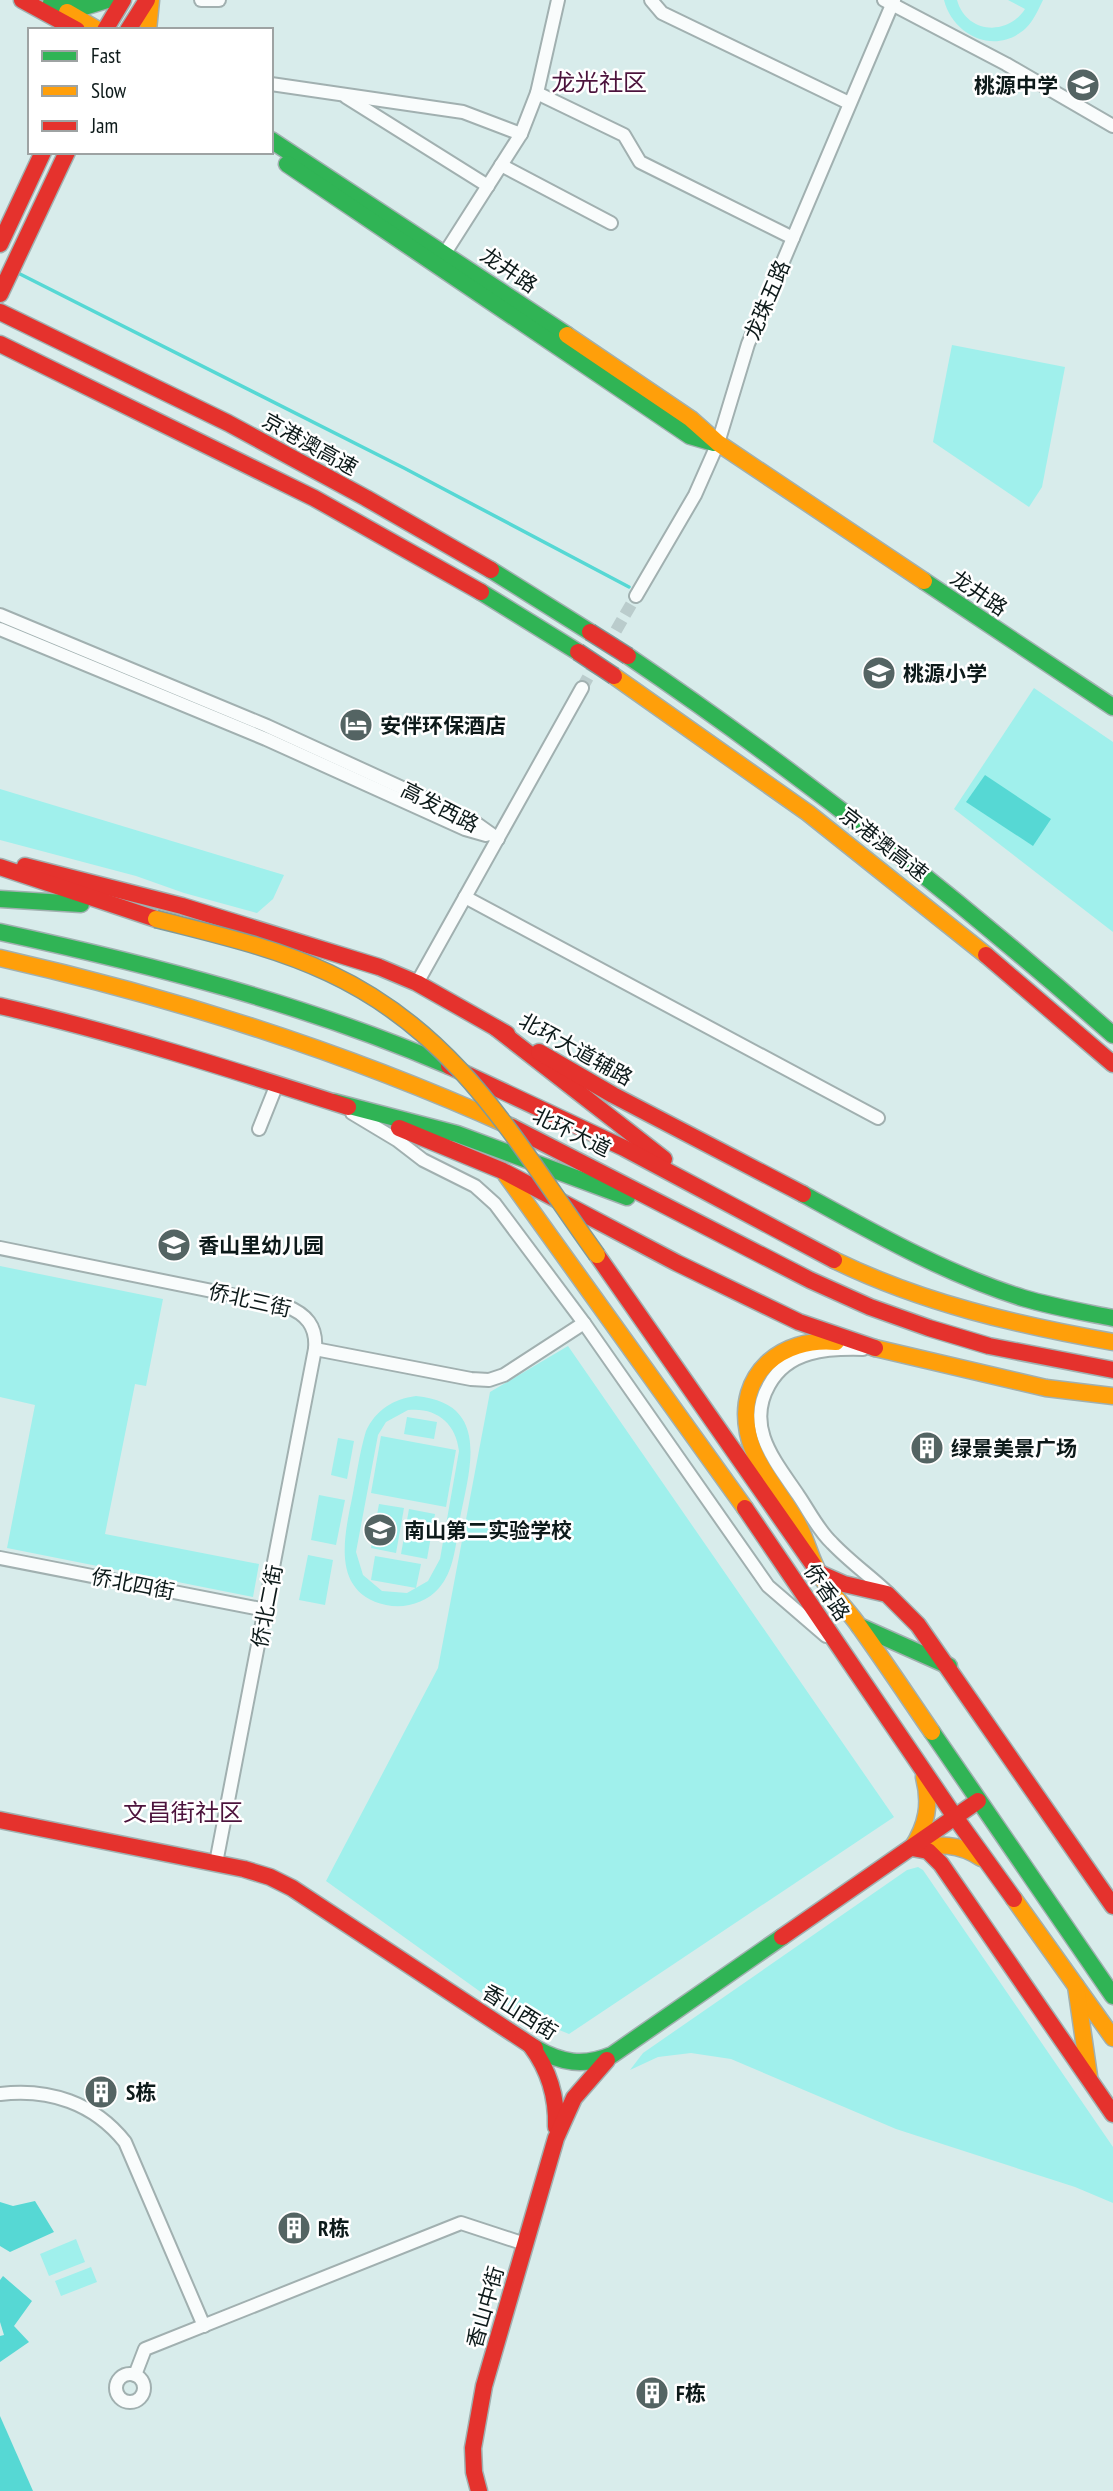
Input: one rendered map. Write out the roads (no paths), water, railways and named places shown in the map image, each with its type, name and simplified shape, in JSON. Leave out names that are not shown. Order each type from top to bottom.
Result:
[{"type":"main road","points":[[22,0],[47,5],[84,7],[107,0]]},
{"type":"main road","points":[[106,28],[123,0]]},
{"type":"main road","points":[[129,28],[149,0]]},
{"type":"main road","points":[[148,28],[149,0]]},
{"type":"main road","points":[[47,5],[58,28]]},
{"type":"main road","points":[[47,5],[75,28]]},
{"type":"main road","points":[[47,5],[94,28]]},
{"type":"main road","name":"龙井路","points":[[273,141],[445,253],[691,419],[718,443],[1113,707]]},
{"type":"main road","points":[[2,240],[42,154]]},
{"type":"main road","points":[[0,294],[66,154]]},
{"type":"main road","name":"龙井路","points":[[272,154],[690,436],[718,443]]},
{"type":"main road","name":"京港澳高速","points":[[0,312],[227,422],[391,512],[541,600],[628,656],[771,756],[901,855],[975,914],[1113,1035]]},
{"type":"main road","name":"京港澳高速","points":[[0,344],[208,443],[359,522],[578,652],[746,766],[895,878],[1113,1064]]},
{"type":"main road","name":"北环大道辅路","points":[[0,860],[259,928],[379,967],[417,984],[610,1093],[941,1267],[986,1287],[1030,1301],[1113,1318]]},
{"type":"main road","points":[[0,867],[156,919],[307,962],[357,986],[419,1028],[475,1085],[820,1573],[844,1584],[882,1592],[893,1598],[918,1625],[1107,1886],[1113,1906]]},
{"type":"main road","points":[[0,899],[83,904],[156,919]]},
{"type":"main road","name":"北环大道","points":[[0,932],[129,961],[345,1025],[484,1082],[703,1189],[839,1262],[891,1285],[958,1309],[1032,1328],[1113,1342]]},
{"type":"main road","name":"北环大道","points":[[0,958],[212,1011],[381,1070],[552,1145],[867,1306],[988,1346],[1113,1370]]},
{"type":"main road","points":[[0,1006],[92,1027],[334,1102],[469,1138],[605,1190],[699,1222]]},
{"type":"main road","points":[[496,1028],[703,1189]]},
{"type":"main road","points":[[334,1102],[503,1171],[765,1308],[817,1329],[882,1350]]},
{"type":"main road","name":"侨香路","points":[[503,1171],[739,1500],[955,1817],[1113,2038]]},
{"type":"main road","points":[[820,1573],[798,1523],[752,1448],[746,1420],[750,1391],[766,1364],[789,1347],[803,1342],[829,1341],[882,1350],[1046,1388],[1113,1396]]},
{"type":"main road","name":"侨香路","points":[[820,1573],[1113,1996]]},
{"type":"main road","points":[[859,1626],[948,1665]]},
{"type":"main road","points":[[912,1848],[926,1825],[930,1807],[920,1765]]},
{"type":"main road","name":"香山西街","points":[[0,1820],[258,1872],[281,1882],[528,2043],[556,2058],[586,2064],[612,2055],[978,1801]]},
{"type":"main road","points":[[912,1848],[956,1845],[989,1864]]},
{"type":"main road","points":[[912,1848],[928,1851],[934,1856],[1113,2114]]},
{"type":"main road","points":[[1023,1912],[1044,1896]]},
{"type":"main road","points":[[1076,1986],[1090,2082]]},
{"type":"main road","name":"香山中街","points":[[528,2043],[540,2059],[551,2083],[557,2116],[556,2138]]},
{"type":"main road","name":"香山中街","points":[[479,2491],[472,2460],[484,2386],[556,2138],[574,2098],[612,2055]]},
{"type":"street","points":[[201,0],[219,0]]},
{"type":"street","points":[[445,253],[521,134],[537,93],[558,0]]},
{"type":"street","points":[[652,0],[662,13],[849,103]]},
{"type":"street","points":[[890,1],[1113,126]]},
{"type":"street","name":"龙珠五路","points":[[636,596],[695,495],[718,443],[748,344],[890,1]]},
{"type":"street","points":[[273,84],[463,112],[521,134]]},
{"type":"street","points":[[537,93],[624,135],[640,162],[793,238]]},
{"type":"street","points":[[341,94],[488,186]]},
{"type":"street","points":[[501,165],[611,223]]},
{"type":"street","name":"高发西路","points":[[0,615],[267,726],[470,819],[498,839]]},
{"type":"street","name":"高发西路","points":[[0,629],[267,739],[465,829],[498,839]]},
{"type":"street","points":[[417,984],[582,688]]},
{"type":"street","points":[[465,897],[878,1118]]},
{"type":"street","points":[[259,1129],[277,1084]]},
{"type":"street","points":[[334,1102],[397,1140],[423,1160],[486,1194],[583,1323],[768,1586],[839,1648]]},
{"type":"street","name":"侨北三街","points":[[0,1248],[286,1306],[299,1311],[307,1318],[315,1333],[315,1349]]},
{"type":"street","points":[[315,1349],[471,1379],[489,1380],[504,1375],[583,1323]]},
{"type":"street","name":"侨北二街","points":[[216,1863],[315,1349]]},
{"type":"street","points":[[882,1350],[828,1349],[805,1354],[793,1360],[781,1367],[766,1389],[760,1420],[761,1432],[771,1456],[826,1536],[893,1598]]},
{"type":"street","name":"侨北四街","points":[[0,1558],[266,1610]]},
{"type":"street","points":[[0,2094],[22,2091],[73,2101],[114,2127],[125,2142],[204,2326]]},
{"type":"street","points":[[135,2375],[145,2349],[461,2223],[525,2244]]},
{"type":"waterway","points":[[18,273],[404,468],[629,587]]},
{"type":"tunnel","points":[[607,646],[636,596]]},
{"type":"tunnel","points":[[582,688],[597,661]]},
{"type":"place","name":"桃源中学","points":[[1083,85]]},
{"type":"place","name":"桃源小学","points":[[879,673]]},
{"type":"place","name":"安伴环保酒店","points":[[356,725]]},
{"type":"place","name":"香山里幼儿园","points":[[174,1245]]},
{"type":"place","name":"绿景美景广场","points":[[927,1448]]},
{"type":"place","name":"南山第二实验学校","points":[[380,1530]]},
{"type":"place","name":"S栋","points":[[101,2092]]},
{"type":"place","name":"R栋","points":[[294,2228]]},
{"type":"place","name":"F栋","points":[[652,2393]]},
{"type":"district","name":"龙光社区","points":[[599,82]]},
{"type":"district","name":"文昌街社区","points":[[183,1812]]}]
